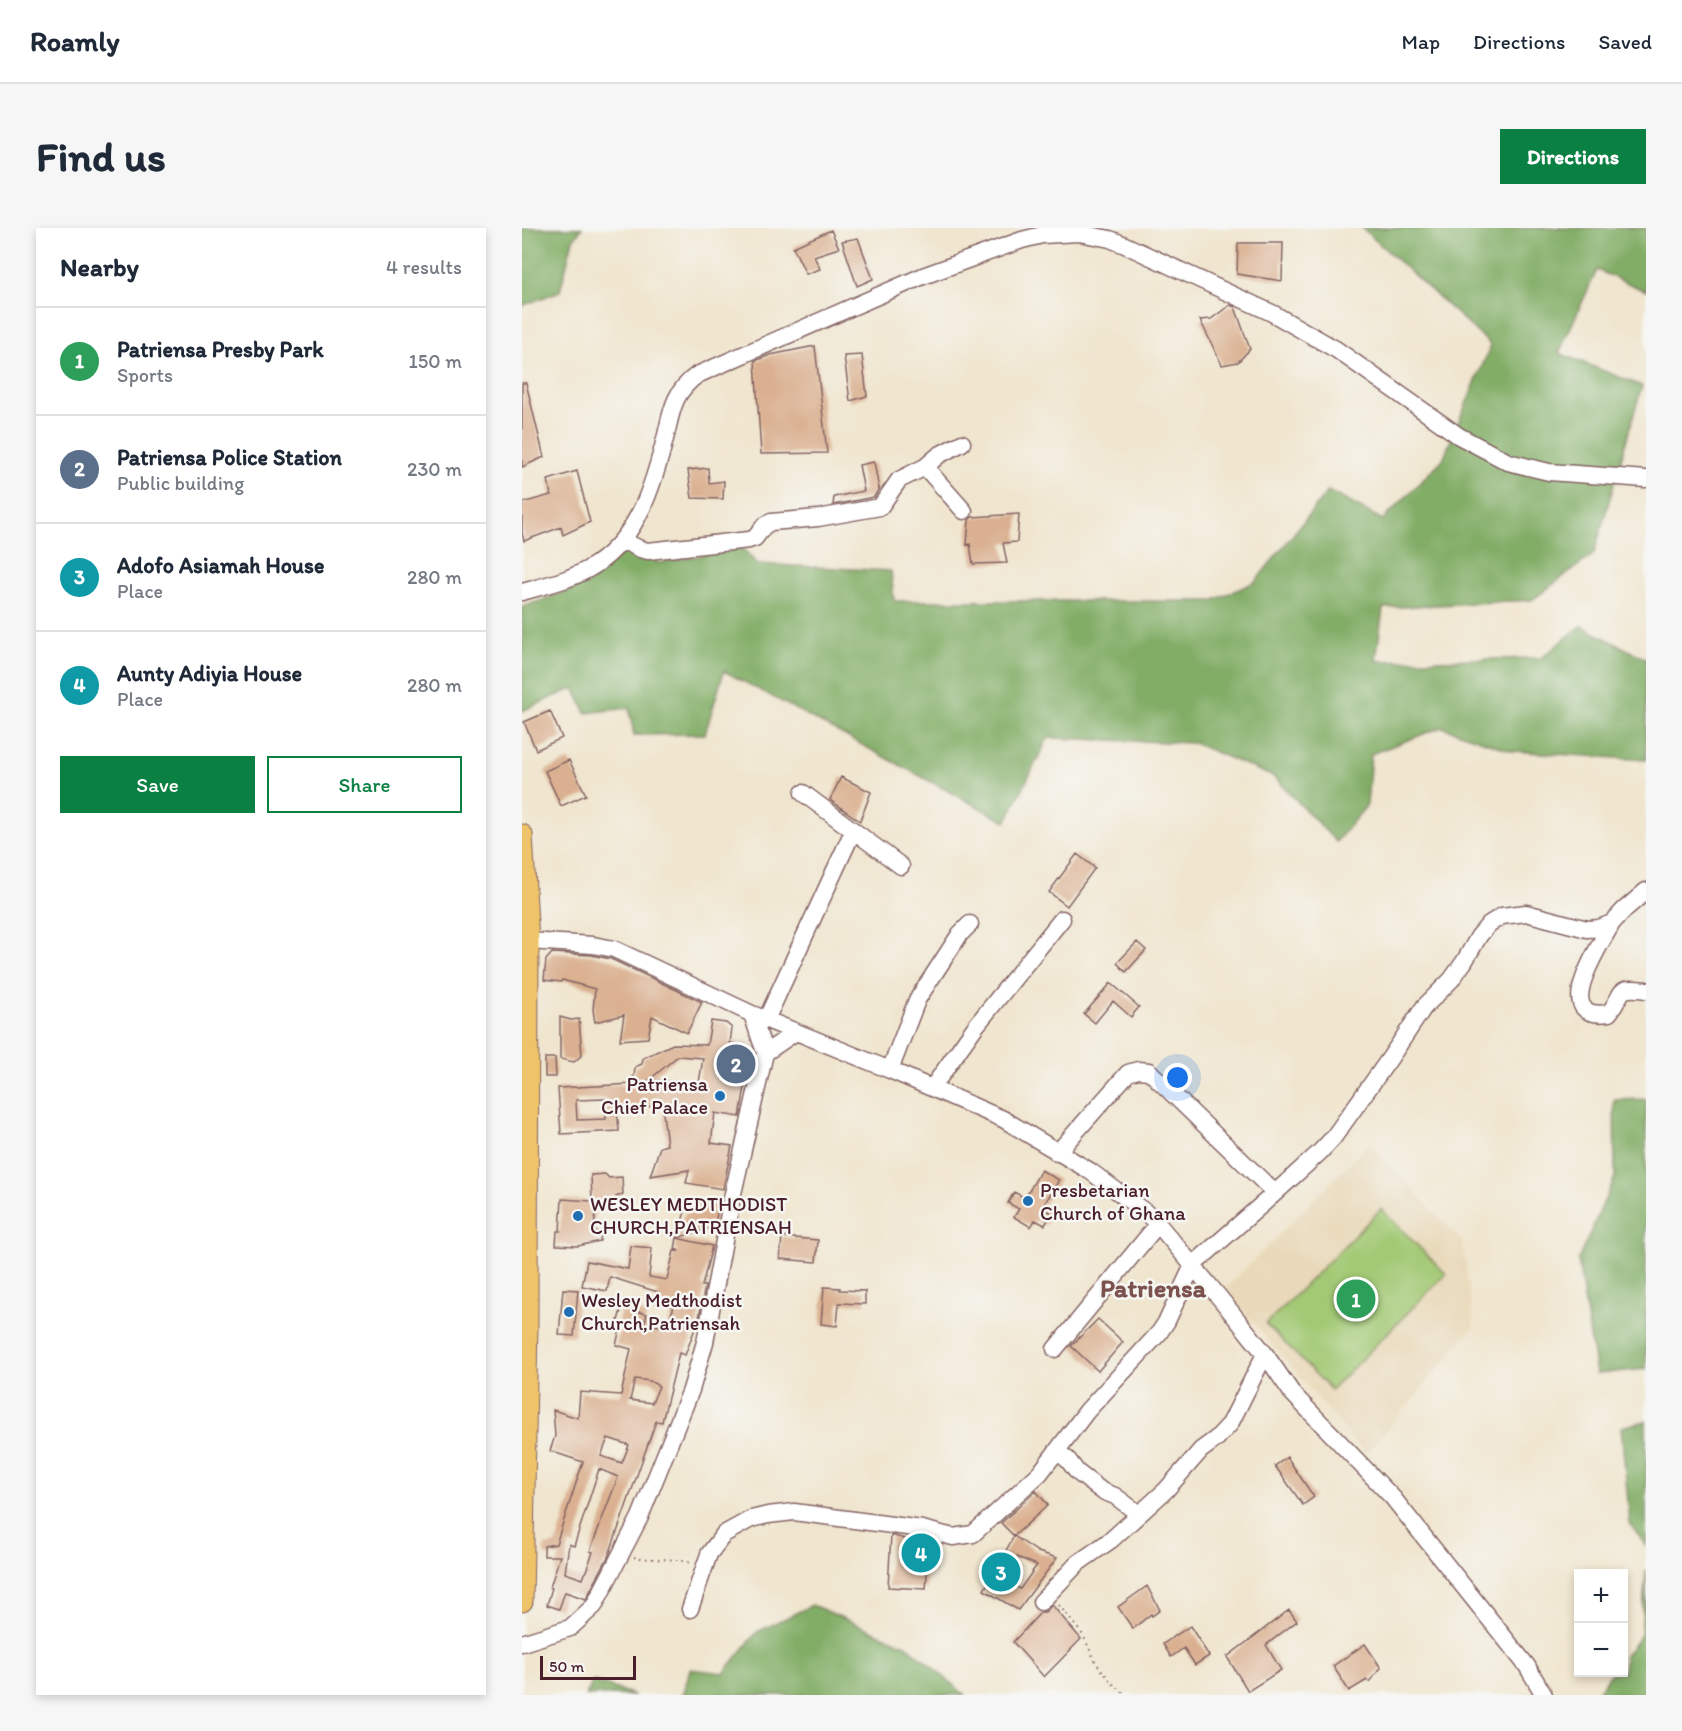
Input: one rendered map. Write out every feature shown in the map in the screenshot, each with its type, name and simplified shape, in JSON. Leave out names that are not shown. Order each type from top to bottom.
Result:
[{"type":"main road","points":[[522,836],[526,952],[527,1324],[522,1601]]},
{"type":"street","points":[[522,592],[570,578],[595,566],[622,540],[638,516],[656,476],[673,403],[687,382],[697,375],[923,276],[1022,240],[1060,234],[1078,233],[1110,239],[1272,314],[1337,350],[1468,442],[1508,462],[1549,472],[1646,478]]},
{"type":"street","points":[[622,540],[648,551],[752,540],[764,526],[771,522],[818,518],[880,507],[899,480],[925,467],[939,455],[962,443]]},
{"type":"street","points":[[925,467],[963,511]]},
{"type":"street","points":[[803,794],[901,866]]},
{"type":"street","points":[[522,1643],[570,1628],[594,1606],[640,1517],[691,1390],[705,1342],[732,1198],[765,1053],[758,1017],[853,831]]},
{"type":"street","points":[[1646,891],[1612,923],[1580,984],[1580,1000],[1591,1012],[1609,1013],[1624,989],[1629,987],[1646,990]]},
{"type":"street","points":[[690,1609],[710,1554],[724,1534],[751,1519],[794,1512],[922,1529],[953,1537],[973,1534],[1040,1473],[1087,1411],[1159,1333],[1193,1265],[1334,1138],[1424,1007],[1451,980],[1489,924],[1502,916],[1516,913],[1526,913],[1587,929],[1612,923]]},
{"type":"street","points":[[932,1088],[975,1027],[1062,919]]},
{"type":"street","points":[[890,1070],[917,1000],[960,934],[970,924]]},
{"type":"street","points":[[526,952],[593,945],[614,950],[758,1017],[890,1070],[1003,1119],[1090,1171],[1158,1224],[1265,1354],[1292,1393],[1392,1498],[1527,1666],[1544,1695]]},
{"type":"street","points":[[765,1053],[796,1032]]},
{"type":"street","points":[[1057,1153],[1128,1072],[1149,1071],[1275,1193]]},
{"type":"street","points":[[1055,1349],[1158,1224]]},
{"type":"street","points":[[1045,1597],[1077,1563],[1111,1540],[1166,1490],[1194,1456],[1216,1439],[1230,1424],[1265,1354]]},
{"type":"street","points":[[1057,1450],[1084,1477],[1139,1514]]},
{"type":"path","points":[[621,1554],[651,1560],[681,1559],[705,1567]]},
{"type":"path","points":[[1045,1597],[1083,1635],[1096,1662],[1114,1685],[1126,1695]]},
{"type":"shaded area","points":[[1369,1144],[1462,1241],[1474,1326],[1366,1455],[1225,1289]]},
{"type":"green space","points":[[522,228],[582,228],[573,240],[560,291],[522,306]]},
{"type":"green space","points":[[1362,228],[1646,228],[1646,291],[1597,270],[1559,353],[1642,386],[1594,554],[1532,600],[1383,608],[1376,661],[1541,658],[1581,626],[1646,659],[1646,760],[1512,751],[1442,727],[1371,754],[1367,805],[1336,842],[1274,777],[1194,743],[1048,738],[1006,822],[724,671],[705,734],[634,735],[629,708],[586,713],[574,688],[522,711],[522,607],[587,584],[627,549],[659,563],[742,548],[758,564],[891,571],[894,601],[1212,601],[1255,582],[1328,491],[1383,520],[1443,459],[1491,345]]},
{"type":"green space","points":[[1646,1099],[1646,1369],[1596,1374],[1578,1260],[1615,1177],[1614,1100]]},
{"type":"green space","points":[[1381,1209],[1446,1274],[1331,1390],[1266,1324]]},
{"type":"green space","points":[[1646,1421],[1646,1546],[1630,1524],[1621,1427]]},
{"type":"green space","points":[[1646,1570],[1646,1695],[1595,1695],[1609,1677],[1628,1677],[1628,1652],[1641,1635]]},
{"type":"green space","points":[[812,1605],[908,1646],[965,1695],[683,1695],[690,1669],[724,1673],[757,1632]]},
{"type":"green space","points":[[593,1681],[634,1695],[586,1695]]},
{"type":"building","points":[[831,230],[839,248],[814,256],[820,269],[806,274],[793,247]]},
{"type":"building","points":[[858,238],[873,279],[857,286],[842,241]]},
{"type":"building","points":[[1238,243],[1283,243],[1282,281],[1237,274]]},
{"type":"building","points":[[1230,305],[1235,307],[1250,349],[1238,362],[1222,365],[1200,320],[1211,319]]},
{"type":"building","points":[[815,346],[827,453],[761,454],[755,361],[770,355]]},
{"type":"building","points":[[862,355],[867,396],[850,401],[844,356]]},
{"type":"building","points":[[522,383],[526,383],[544,457],[522,467]]},
{"type":"building","points":[[874,462],[879,489],[874,497],[833,505],[834,497],[864,491],[859,465]]},
{"type":"building","points":[[708,468],[709,483],[724,481],[723,499],[692,498],[688,470]]},
{"type":"building","points":[[577,471],[590,522],[563,535],[561,527],[524,541],[522,503],[551,495],[548,480]]},
{"type":"building","points":[[1019,514],[1017,542],[1003,543],[1007,563],[973,564],[970,544],[967,545],[969,520],[972,517]]},
{"type":"building","points":[[550,711],[562,738],[536,750],[524,722]]},
{"type":"building","points":[[569,760],[586,795],[561,806],[545,771]]},
{"type":"building","points":[[841,777],[871,792],[860,821],[830,800]]},
{"type":"building","points":[[1077,854],[1095,868],[1067,906],[1049,892]]},
{"type":"building","points":[[1137,942],[1146,950],[1126,972],[1117,963]]},
{"type":"building","points":[[552,953],[591,955],[611,959],[702,1002],[687,1033],[652,1016],[648,1038],[620,1040],[624,1015],[595,1022],[593,1010],[595,989],[562,980],[561,982],[544,980],[546,960]]},
{"type":"building","points":[[1111,983],[1139,1007],[1131,1017],[1113,1001],[1095,1023],[1084,1014]]},
{"type":"building","points":[[560,1017],[571,1020],[579,1019],[582,1055],[574,1062],[560,1059]]},
{"type":"building","points":[[711,1021],[726,1023],[732,1028],[730,1043],[748,1046],[747,1056],[750,1056],[740,1117],[715,1113],[711,1143],[732,1146],[723,1189],[686,1183],[689,1170],[650,1176],[660,1147],[667,1145],[662,1105],[617,1110],[619,1131],[561,1134],[558,1088],[633,1084],[632,1077],[634,1077],[635,1067],[642,1064],[643,1058],[673,1044],[707,1045]],"holes":[[[678,1056],[703,1058],[699,1083],[649,1080]],[[605,1099],[606,1119],[577,1120],[576,1100]]]},
{"type":"building","points":[[545,1058],[555,1058],[556,1077],[545,1077]]},
{"type":"building","name":"Presbetarian Church of Ghana","points":[[1041,1170],[1059,1180],[1042,1208],[1052,1213],[1045,1225],[1035,1220],[1031,1227],[1014,1217],[1019,1209],[1008,1203],[1014,1192],[1025,1198]]},
{"type":"building","name":"WESLEY MEDTHODIST CHURCH,PATRIENSAH","points":[[605,1174],[609,1178],[622,1177],[623,1194],[616,1197],[616,1204],[596,1204],[594,1232],[601,1232],[600,1241],[578,1246],[556,1245],[557,1231],[560,1231],[562,1199],[592,1201],[591,1175]]},
{"type":"building","points":[[720,1201],[714,1227],[677,1238],[688,1202]]},
{"type":"building","points":[[782,1237],[818,1240],[816,1262],[780,1259]]},
{"type":"building","points":[[677,1238],[712,1246],[702,1286],[705,1286],[699,1318],[685,1355],[679,1353],[662,1422],[656,1421],[609,1555],[586,1599],[565,1592],[559,1609],[547,1605],[560,1556],[544,1556],[544,1546],[556,1544],[583,1462],[550,1451],[555,1436],[553,1410],[578,1418],[580,1392],[621,1395],[631,1349],[616,1345],[621,1325],[617,1324],[622,1307],[647,1314],[644,1324],[667,1327],[674,1306],[656,1303],[658,1292],[610,1277],[607,1291],[582,1286],[587,1261],[628,1269],[631,1246],[652,1248],[649,1277],[667,1280],[674,1251],[679,1251],[675,1249]],"holes":[[[635,1379],[650,1381],[659,1386],[652,1403],[630,1400]],[[608,1438],[629,1445],[622,1463],[601,1456]],[[599,1469],[618,1477],[590,1551],[593,1552],[583,1579],[565,1573],[569,1544],[574,1546]]]},
{"type":"building","points":[[824,1287],[865,1291],[865,1304],[839,1303],[837,1326],[821,1324]]},
{"type":"building","name":"Wesley Medthodist Church,Patriensah","points":[[563,1289],[578,1290],[574,1336],[559,1335]]},
{"type":"building","points":[[1098,1319],[1123,1342],[1098,1371],[1071,1346]]},
{"type":"building","points":[[1287,1457],[1314,1497],[1303,1505],[1275,1466]]},
{"type":"building","points":[[1036,1491],[1048,1505],[1014,1536],[1001,1523]]},
{"type":"building","points":[[891,1535],[915,1542],[915,1539],[929,1542],[926,1589],[888,1587]]},
{"type":"building","points":[[1014,1536],[1038,1552],[1057,1558],[1018,1610],[984,1590]],"holes":[[[1017,1557],[1037,1565],[1020,1589],[1004,1580]]]},
{"type":"building","points":[[1147,1586],[1160,1610],[1152,1616],[1151,1614],[1133,1629],[1118,1607]]},
{"type":"building","points":[[1052,1605],[1081,1639],[1044,1677],[1013,1642],[1041,1612],[1045,1612]]},
{"type":"building","points":[[1289,1610],[1297,1621],[1266,1645],[1281,1670],[1248,1691],[1227,1657]]},
{"type":"building","points":[[1190,1626],[1209,1656],[1195,1665],[1184,1648],[1171,1657],[1163,1644]]},
{"type":"building","points":[[1365,1644],[1381,1668],[1369,1682],[1367,1680],[1349,1691],[1333,1666]]},
{"type":"place","name":"Patriensa Police Station","points":[[736,1064]]},
{"type":"place","name":"Patriensa Chief Palace","points":[[720,1096]]},
{"type":"place","name":"Presbetarian Church of Ghana","points":[[1028,1201]]},
{"type":"place","name":"WESLEY MEDTHODIST CHURCH,PATRIENSAH","points":[[578,1216]]},
{"type":"place","name":"Patriensa Presby Park","points":[[1356,1299]]},
{"type":"place","name":"Wesley Medthodist Church,Patriensah","points":[[569,1312]]},
{"type":"place","name":"Aunty Adiyia House","points":[[921,1553]]},
{"type":"place","name":"Adofo Asiamah House","points":[[1001,1572]]},
{"type":"district","name":"Patriensa","points":[[1153,1288]]}]
